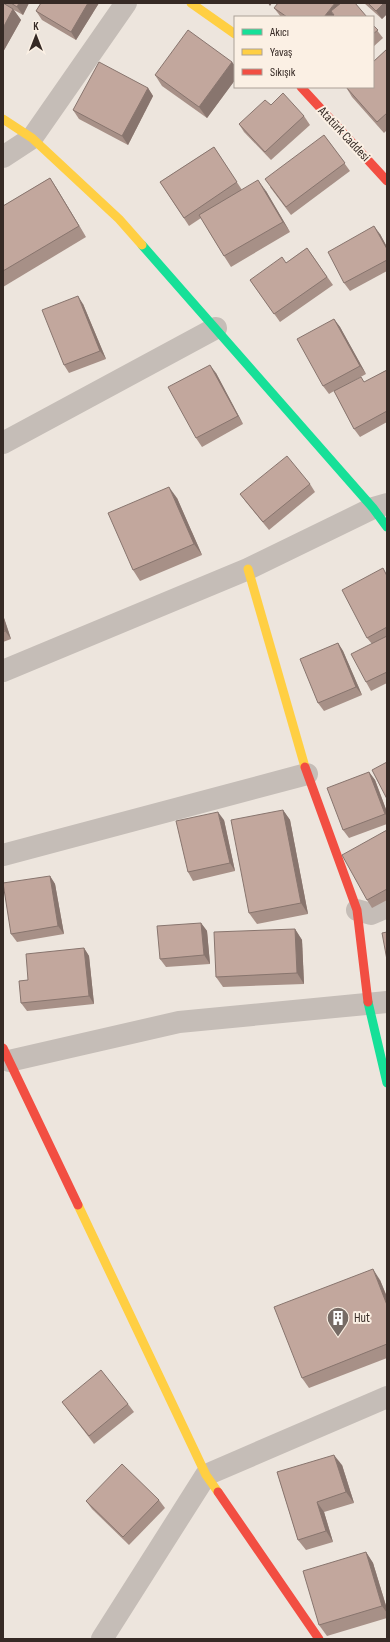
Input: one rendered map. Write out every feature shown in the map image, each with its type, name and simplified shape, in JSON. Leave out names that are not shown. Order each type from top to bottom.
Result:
[{"type":"street","points":[[3,157],[32,138],[126,3]]},
{"type":"street","points":[[191,3],[234,33]]},
{"type":"street","name":"Atatürk Caddesi","points":[[302,88],[387,181]]},
{"type":"street","points":[[3,119],[32,138],[119,219],[216,328],[380,506],[387,527]]},
{"type":"street","points":[[3,443],[216,328]]},
{"type":"street","points":[[3,671],[248,569],[380,506]]},
{"type":"street","points":[[248,569],[307,774],[357,910],[377,1004],[387,1083]]},
{"type":"street","points":[[3,855],[307,774]]},
{"type":"street","points":[[357,910],[371,914],[387,907]]},
{"type":"street","points":[[319,1639],[206,1475],[6,1054],[179,1022],[377,1004]]},
{"type":"street","points":[[102,1639],[206,1475],[387,1397]]},
{"type":"building","points":[[3,3],[13,9],[3,28]]},
{"type":"building","points":[[11,3],[19,3],[17,7]]},
{"type":"building","points":[[41,3],[88,3],[71,32],[36,11]]},
{"type":"building","points":[[278,3],[335,3],[325,16],[286,16],[274,8]]},
{"type":"building","points":[[341,3],[355,3],[366,16],[333,16],[334,15],[331,11]]},
{"type":"building","points":[[368,3],[384,3],[376,11]]},
{"type":"building","points":[[374,26],[378,30],[374,33]]},
{"type":"building","points":[[188,30],[232,62],[199,107],[155,75]]},
{"type":"building","points":[[387,49],[387,113],[377,122],[347,88],[374,88],[374,61]]},
{"type":"building","points":[[99,62],[148,88],[122,136],[73,110]]},
{"type":"building","points":[[283,93],[304,116],[265,152],[239,124],[265,100],[271,105]]},
{"type":"building","points":[[324,135],[345,163],[286,207],[265,179]]},
{"type":"building","points":[[214,147],[237,182],[184,218],[160,182]]},
{"type":"building","points":[[50,178],[79,226],[3,271],[3,206]]},
{"type":"building","points":[[258,180],[283,222],[224,256],[199,215]]},
{"type":"building","points":[[374,226],[387,249],[387,260],[344,283],[328,252]]},
{"type":"building","points":[[307,248],[327,277],[274,314],[250,280],[282,257],[286,263]]},
{"type":"building","points":[[78,296],[100,351],[64,365],[42,310]]},
{"type":"building","points":[[334,319],[360,366],[323,386],[297,339]]},
{"type":"building","points":[[210,365],[238,416],[196,438],[168,387]]},
{"type":"building","points":[[387,370],[387,411],[354,429],[334,391],[361,377],[364,382]]},
{"type":"building","points":[[287,456],[310,484],[263,522],[240,494]]},
{"type":"building","points":[[169,487],[194,544],[133,570],[108,513]]},
{"type":"building","points":[[383,568],[387,576],[387,627],[367,638],[342,590]]},
{"type":"building","points":[[387,636],[387,672],[366,682],[351,654]]},
{"type":"building","points":[[338,643],[356,687],[318,703],[300,659]]},
{"type":"building","points":[[387,762],[387,799],[372,770]]},
{"type":"building","points":[[369,772],[385,814],[343,830],[327,788]]},
{"type":"building","points":[[283,810],[301,903],[249,913],[231,820]]},
{"type":"building","points":[[218,812],[230,863],[188,872],[176,821]]},
{"type":"building","points":[[387,830],[387,889],[367,900],[342,855]]},
{"type":"building","points":[[50,876],[58,926],[11,934],[3,883]]},
{"type":"building","points":[[201,923],[204,955],[160,959],[157,926]]},
{"type":"building","points":[[295,929],[297,973],[216,977],[214,932]]},
{"type":"building","points":[[387,932],[387,960],[382,933]]},
{"type":"building","points":[[84,948],[89,996],[21,1003],[19,981],[28,980],[26,954]]},
{"type":"building","name":"Hut","points":[[373,1269],[387,1305],[387,1344],[302,1378],[274,1307]]},
{"type":"building","points":[[101,1370],[128,1404],[89,1436],[62,1402]]},
{"type":"building","points":[[334,1455],[346,1492],[317,1502],[326,1531],[298,1540],[277,1472]]},
{"type":"building","points":[[122,1464],[159,1500],[123,1537],[86,1501]]},
{"type":"building","points":[[366,1552],[382,1606],[319,1625],[303,1571]]},
{"type":"traffic: fast","points":[[142,245],[373,508],[387,527]]},
{"type":"traffic: fast","points":[[368,1002],[387,1083]]},
{"type":"traffic: slow","points":[[191,3],[234,33]]},
{"type":"traffic: slow","points":[[3,119],[32,138],[119,219],[142,245]]},
{"type":"traffic: slow","points":[[248,569],[305,767]]},
{"type":"traffic: slow","points":[[78,1205],[206,1475],[218,1492]]},
{"type":"traffic: jam","points":[[302,88],[387,181]]},
{"type":"traffic: jam","points":[[305,767],[357,910],[368,1002]]},
{"type":"traffic: jam","points":[[3,1048],[78,1205]]},
{"type":"traffic: jam","points":[[218,1492],[319,1639]]},
{"type":"place","name":"Hut","points":[[338,1338]]}]
